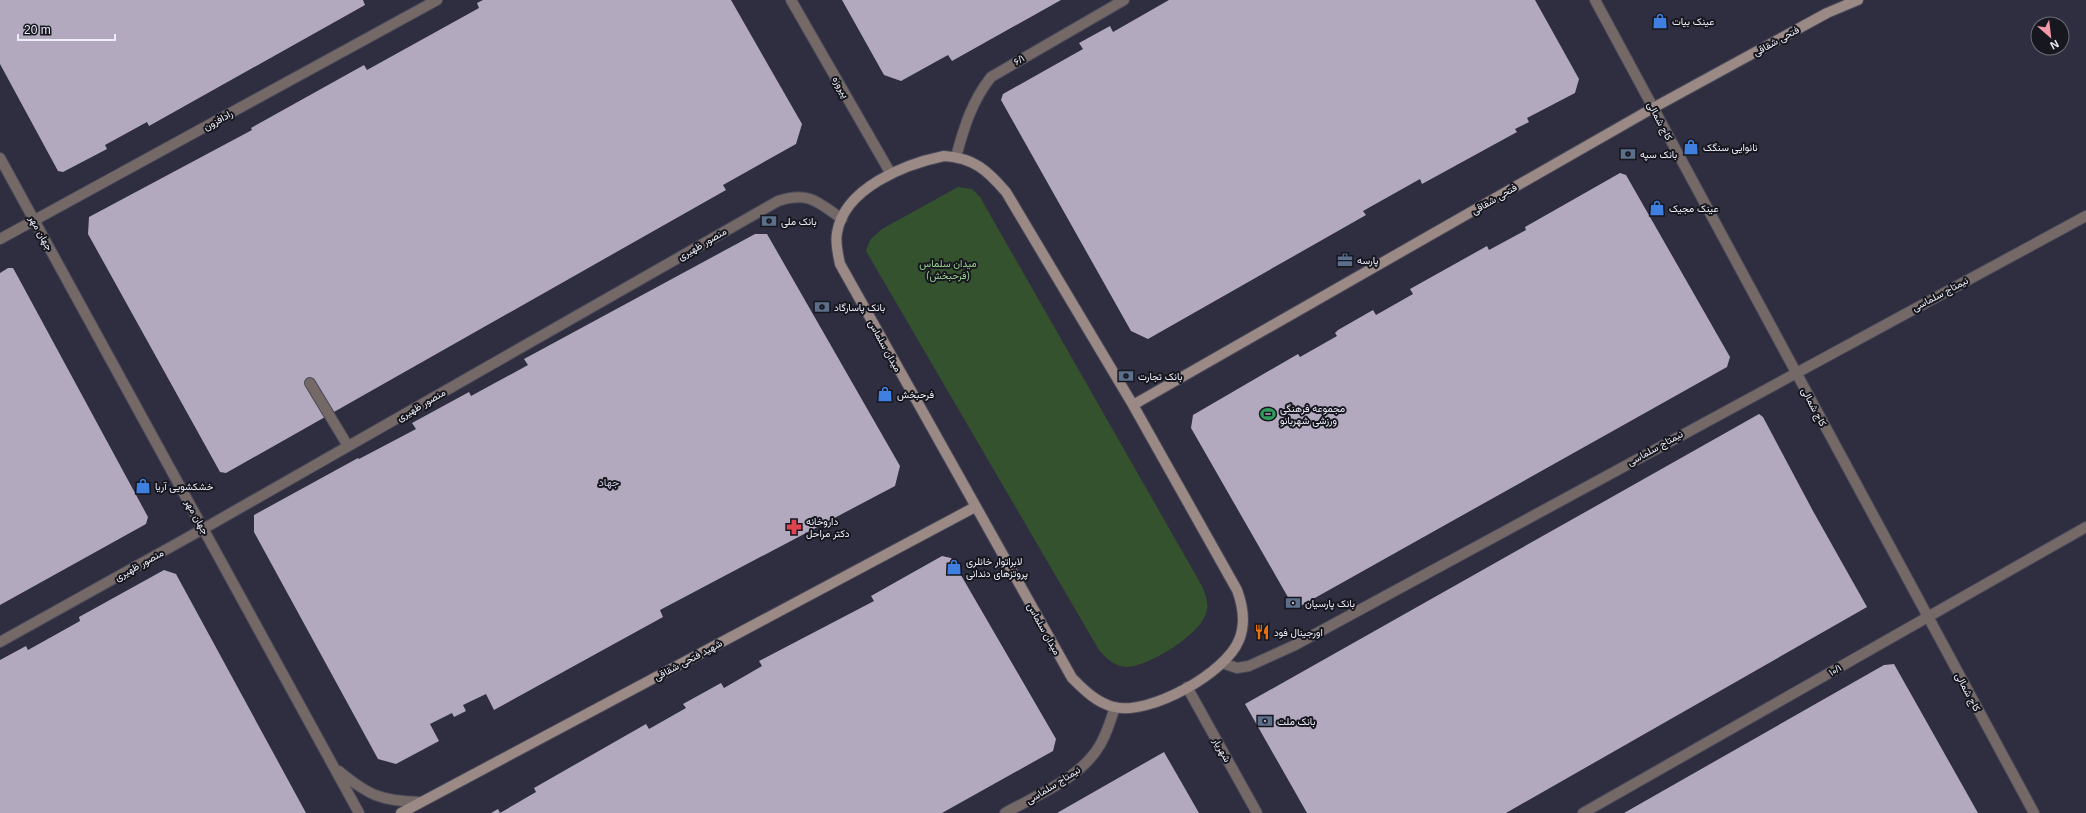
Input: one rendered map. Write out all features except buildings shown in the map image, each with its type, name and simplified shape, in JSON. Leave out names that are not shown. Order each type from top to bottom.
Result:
[{"type":"main road","name":"فتحی شقاقی","points":[[1132,405],[1653,108],[1827,13],[1858,0]]},
{"type":"main road","name":"میدان سلماس","points":[[944,156],[956,157],[966,159],[982,167],[1006,192],[1132,405],[1233,583],[1242,602],[1243,620],[1239,640],[1234,650],[1222,663],[1169,698],[1145,706],[1115,707],[1104,704],[1095,698],[1072,678],[840,264],[837,234],[842,219],[862,192],[891,174],[926,160],[944,156]]},
{"type":"main road","name":"شهید فتحی شقاقی","points":[[401,813],[419,802],[976,507]]},
{"type":"street","name":"رادافزون","points":[[0,239],[437,0]]},
{"type":"street","name":"پیروزه","points":[[791,0],[891,174]]},
{"type":"street","name":"۶/۱","points":[[956,157],[972,106],[981,90],[992,77],[1008,66],[1124,0]]},
{"type":"street","name":"کاج شمالی","points":[[1595,0],[2034,813]]},
{"type":"street","name":"جهان مهر","points":[[0,158],[359,813]]},
{"type":"street","name":"منصور ظهیری","points":[[0,642],[203,529],[778,201],[793,196],[814,200],[842,219]]},
{"type":"street","name":"نیمتاج سلماسی","points":[[1222,663],[1237,668],[1249,666],[1295,644],[1795,372],[2086,216]]},
{"type":"street","points":[[310,383],[348,446]]},
{"type":"street","name":"۱۰/۱","points":[[1583,813],[2086,526]]},
{"type":"street","name":"شهریار","points":[[1186,687],[1257,813]]},
{"type":"street","name":"نیمتاج سلماسی","points":[[1005,813],[1068,777],[1083,766],[1100,745],[1115,707]]},
{"type":"street","points":[[334,768],[360,789],[376,796],[393,802],[419,802]]},
{"type":"green space","name":"میدان سلماس (فرحبخش)","points":[[958,187],[972,189],[980,197],[1202,586],[1207,601],[1207,608],[1205,616],[1200,624],[1183,641],[1159,656],[1147,661],[1136,665],[1123,667],[1111,662],[1099,650],[866,251],[870,240],[882,229]]},
{"type":"place","name":"عینک بیات","points":[[1660,21]]},
{"type":"place","name":"نانوایی سنگک","points":[[1691,147]]},
{"type":"place","name":"بانک سپه","points":[[1628,154]]},
{"type":"place","name":"عینک مجیک","points":[[1657,208]]},
{"type":"place","name":"بانک ملی","points":[[769,221]]},
{"type":"place","name":"پارسه","points":[[1345,260]]},
{"type":"place","name":"بانک پاسارگاد","points":[[822,307]]},
{"type":"place","name":"بانک تجارت","points":[[1126,376]]},
{"type":"place","name":"فرحبخش","points":[[885,394]]},
{"type":"place","name":"مجموعه فرهنگی ورزشی شهربانو","points":[[1268,414]]},
{"type":"place","name":"خشکشویی آریا","points":[[143,486]]},
{"type":"place","name":"داروخانه دکتر مراحل","points":[[794,527]]},
{"type":"place","name":"لابراتوار خانلری پروتزهای دندانی","points":[[954,567]]},
{"type":"place","name":"بانک پارسیان","points":[[1293,603]]},
{"type":"place","name":"اورجینال فود","points":[[1262,632]]},
{"type":"place","name":"بانک ملت","points":[[1265,721]]},
{"type":"district","name":"جهاد","points":[[609,482]]}]
